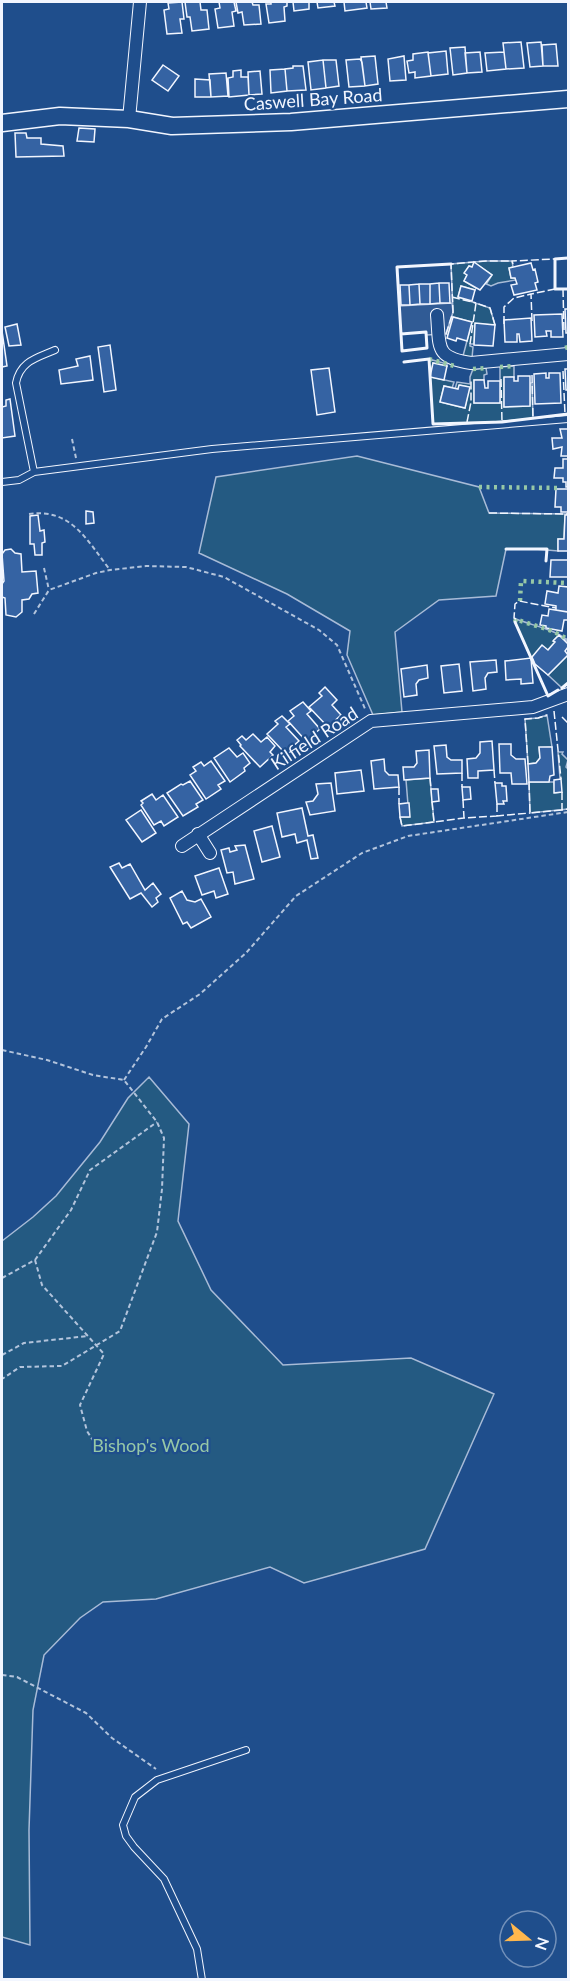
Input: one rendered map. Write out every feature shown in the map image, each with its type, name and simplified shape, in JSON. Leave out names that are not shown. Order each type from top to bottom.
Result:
[{"type":"street","points":[[129,119],[140,2]]},
{"type":"street","name":"Caswell Bay Road","points":[[2,123],[60,116],[129,119],[172,126],[291,122],[568,99]]},
{"type":"street","points":[[437,315],[440,348],[444,354],[460,362],[471,363],[568,354]]},
{"type":"street","name":"Kilfield Road","points":[[182,846],[371,722],[532,707],[568,694]]},
{"type":"street","points":[[198,834],[210,853]]},
{"type":"lane","points":[[34,471],[16,383],[17,376],[25,364],[55,350]]},
{"type":"lane","points":[[2,482],[19,480],[34,471],[212,449],[568,419]]},
{"type":"lane","points":[[202,1980],[197,1949],[164,1879],[134,1847],[126,1836],[123,1825],[135,1797],[157,1780],[246,1750]]},
{"type":"path","points":[[72,439],[78,467]]},
{"type":"path","points":[[29,514],[43,512],[61,517],[76,526],[110,570]]},
{"type":"path","points":[[34,614],[49,590],[110,570],[146,566],[186,567],[224,577],[319,630],[337,645],[371,722]]},
{"type":"path","points":[[44,568],[49,590]]},
{"type":"path","points":[[124,1080],[162,1019],[200,994],[246,953],[296,896],[362,853],[408,836],[568,812]]},
{"type":"path","points":[[2,1050],[47,1060],[93,1075],[124,1080],[157,1122],[164,1138],[157,1232],[120,1331],[62,1366],[20,1367],[2,1379]]},
{"type":"path","points":[[2,1278],[35,1260],[71,1210],[90,1170],[157,1122]]},
{"type":"path","points":[[35,1260],[42,1285],[104,1354],[80,1405],[87,1431],[99,1450]]},
{"type":"path","points":[[2,1355],[24,1343],[88,1336]]},
{"type":"path","points":[[2,1675],[17,1677],[86,1713],[119,1743],[168,1777]]},
{"type":"green space","points":[[512,261],[513,267],[509,268],[511,278],[516,280],[491,286],[484,283],[487,283],[492,275],[475,263],[472,267],[469,266],[465,273],[467,275],[464,281],[476,288],[475,290],[461,286],[458,297],[490,308],[495,325],[475,324],[474,344],[470,344],[473,347],[472,358],[463,356],[472,322],[453,317],[448,335],[446,334],[453,312],[451,264]]},
{"type":"green space","points":[[429,359],[447,364],[447,366],[433,363],[431,377],[454,382],[452,388],[444,386],[440,402],[465,408],[469,387],[460,385],[458,389],[455,389],[457,382],[470,384],[473,369],[486,368],[487,374],[484,375],[484,380],[474,380],[474,403],[500,403],[500,367],[514,366],[514,377],[504,378],[504,407],[530,406],[530,383],[532,383],[533,419],[433,424]]},
{"type":"green space","points":[[357,456],[479,487],[489,513],[568,514],[565,516],[564,539],[558,539],[558,551],[506,549],[496,596],[439,600],[395,632],[402,712],[373,715],[347,655],[350,631],[287,594],[199,553],[216,477]]},
{"type":"green space","points":[[516,619],[556,633],[568,640],[568,642],[559,635],[534,665],[515,622]]},
{"type":"green space","points":[[568,655],[568,683],[562,688],[548,675]]},
{"type":"green space","points":[[547,715],[552,747],[539,748],[540,758],[536,763],[528,764],[525,719]]},
{"type":"green space","points":[[558,752],[563,752],[562,754],[568,760],[566,767],[568,769],[568,809],[530,813],[529,782],[554,782],[555,793],[561,792]]},
{"type":"green space","points":[[430,778],[434,822],[402,826],[400,817],[409,817],[406,780]]},
{"type":"green space","name":"Bishop's Wood","points":[[149,1077],[189,1124],[178,1221],[211,1290],[283,1365],[411,1358],[494,1394],[425,1549],[304,1583],[270,1567],[156,1599],[103,1602],[80,1618],[44,1655],[33,1710],[29,1830],[30,1945],[2,1937],[2,1241],[56,1196],[100,1142],[128,1098]]},
{"type":"shaded area","points":[[452,303],[453,312],[446,334],[426,335],[426,332],[401,334],[399,306]]},
{"type":"building","points":[[182,2],[184,19],[180,19],[182,33],[167,34],[164,10],[169,9],[168,3]]},
{"type":"building","points":[[185,2],[200,2],[201,10],[207,10],[209,29],[192,31]]},
{"type":"building","points":[[219,2],[234,2],[236,11],[232,12],[234,26],[218,28],[215,9],[220,8]]},
{"type":"building","points":[[236,2],[252,2],[253,5],[259,5],[261,24],[244,25],[242,12],[238,13]]},
{"type":"building","points":[[271,2],[287,2],[287,6],[284,7],[285,21],[269,23],[266,4],[271,4]]},
{"type":"building","points":[[293,2],[309,2],[309,9],[294,11]]},
{"type":"building","points":[[317,2],[334,2],[335,6],[318,8]]},
{"type":"building","points":[[344,2],[366,2],[367,8],[345,11]]},
{"type":"building","points":[[370,2],[386,2],[387,8],[371,9]]},
{"type":"building","points":[[521,42],[524,68],[506,69],[503,43]]},
{"type":"building","points":[[541,42],[543,66],[530,67],[527,43]]},
{"type":"building","points":[[556,44],[558,66],[543,66],[542,45]]},
{"type":"building","points":[[465,47],[467,73],[453,75],[450,48]]},
{"type":"building","points":[[446,51],[448,74],[431,76],[428,53]]},
{"type":"building","points":[[428,52],[431,76],[415,78],[415,72],[409,73],[407,61],[413,60],[413,54]]},
{"type":"building","points":[[480,52],[482,72],[467,73],[465,53]]},
{"type":"building","points":[[504,52],[506,69],[487,71],[485,53]]},
{"type":"building","points":[[375,56],[378,84],[365,86],[361,57]]},
{"type":"building","points":[[404,56],[406,80],[390,81],[388,59]]},
{"type":"building","points":[[360,59],[365,86],[349,87],[346,60]]},
{"type":"building","points":[[323,60],[326,88],[311,90],[308,62]]},
{"type":"building","points":[[323,60],[336,60],[339,86],[326,88]]},
{"type":"building","points":[[163,65],[179,76],[168,91],[152,80]]},
{"type":"building","points":[[293,66],[303,66],[306,90],[287,91],[285,69],[293,68]]},
{"type":"building","points":[[285,69],[287,91],[271,93],[270,70]]},
{"type":"building","points":[[241,70],[241,77],[248,77],[249,95],[229,97],[228,78],[233,77],[233,71]]},
{"type":"building","points":[[260,71],[262,94],[249,95],[248,72]]},
{"type":"building","points":[[226,73],[228,96],[211,97],[209,74]]},
{"type":"building","points":[[195,79],[210,80],[211,97],[195,97]]},
{"type":"building","points":[[79,128],[95,129],[94,142],[77,141]]},
{"type":"building","points":[[15,133],[26,133],[27,138],[41,138],[41,144],[63,146],[64,156],[16,157]]},
{"type":"building","points":[[474,262],[492,275],[480,290],[464,281],[467,275],[464,273],[469,266],[472,267]]},
{"type":"building","points":[[531,263],[538,282],[535,283],[537,290],[514,295],[511,285],[517,284],[515,278],[511,278],[509,268]]},
{"type":"building","points":[[439,283],[449,283],[450,303],[440,303]]},
{"type":"building","points":[[439,283],[440,303],[430,304],[430,284]]},
{"type":"building","points":[[419,284],[420,304],[410,305],[409,285]]},
{"type":"building","points":[[419,284],[430,284],[430,304],[420,304]]},
{"type":"building","points":[[400,285],[409,285],[410,305],[401,305]]},
{"type":"building","points":[[461,286],[475,290],[472,301],[458,297]]},
{"type":"building","points":[[565,309],[568,309],[568,333],[566,333]]},
{"type":"building","points":[[562,314],[563,337],[551,337],[551,331],[546,331],[547,336],[535,337],[534,315]]},
{"type":"building","points":[[453,317],[472,322],[467,341],[447,338]]},
{"type":"building","points":[[531,318],[532,341],[520,342],[519,334],[517,334],[517,342],[505,342],[504,320]]},
{"type":"building","points":[[475,323],[495,325],[493,346],[474,345]]},
{"type":"building","points":[[17,324],[21,345],[9,346],[5,327]]},
{"type":"building","points":[[2,331],[7,366],[2,367]]},
{"type":"building","points":[[110,345],[116,390],[104,392],[98,347]]},
{"type":"building","points":[[90,356],[93,380],[61,384],[59,370],[78,366],[76,359]]},
{"type":"building","points":[[433,363],[447,366],[444,380],[430,377]]},
{"type":"building","points":[[329,368],[335,412],[317,415],[311,370]]},
{"type":"building","points":[[565,369],[568,369],[568,390],[566,390]]},
{"type":"building","points":[[546,373],[546,378],[549,378],[549,373],[560,373],[561,403],[535,404],[534,374]]},
{"type":"building","points":[[518,376],[530,376],[530,406],[504,407],[504,377],[514,377],[514,381],[518,381]]},
{"type":"building","points":[[474,380],[484,380],[485,388],[488,388],[488,381],[500,381],[500,403],[474,403]]},
{"type":"building","points":[[459,385],[470,387],[465,408],[440,402],[444,386],[458,389]]},
{"type":"building","points":[[10,399],[15,436],[2,438],[2,407],[6,406],[6,400]]},
{"type":"building","points":[[560,429],[568,429],[568,456],[561,456],[562,447],[553,449],[552,438],[562,438]]},
{"type":"building","points":[[563,459],[568,459],[568,487],[566,487],[566,482],[563,482],[563,478],[554,478],[555,468],[563,468]]},
{"type":"building","points":[[556,489],[568,489],[568,512],[561,512],[561,507],[555,507]]},
{"type":"building","points":[[86,511],[93,512],[94,523],[86,524]]},
{"type":"building","points":[[38,515],[40,531],[44,530],[45,542],[42,543],[42,555],[35,555],[34,544],[30,544],[30,516]]},
{"type":"building","points":[[565,515],[568,515],[568,551],[558,551],[558,539],[564,539]]},
{"type":"building","points":[[11,549],[21,554],[22,572],[36,571],[38,593],[32,594],[29,599],[22,600],[22,612],[16,617],[6,615],[5,598],[2,597],[4,581],[2,554],[5,550]]},
{"type":"building","points":[[551,560],[568,560],[568,577],[550,577]]},
{"type":"building","points":[[559,586],[568,587],[568,612],[556,610],[556,606],[545,604],[547,591],[558,593]]},
{"type":"building","points":[[549,609],[568,612],[568,620],[564,620],[562,631],[540,625],[542,615],[548,616]]},
{"type":"building","points":[[559,635],[568,644],[565,651],[568,655],[548,675],[535,664],[532,657],[542,645],[548,650]]},
{"type":"building","points":[[531,658],[533,683],[521,684],[521,679],[506,680],[505,661]]},
{"type":"building","points":[[496,660],[497,672],[488,673],[485,678],[486,689],[473,691],[470,662]]},
{"type":"building","points":[[459,664],[462,691],[444,693],[441,666]]},
{"type":"building","points":[[427,665],[428,678],[419,680],[416,684],[417,695],[404,697],[401,669]]},
{"type":"building","points":[[325,687],[337,700],[332,705],[341,715],[328,727],[309,707],[322,696],[319,693]]},
{"type":"building","points":[[303,702],[311,711],[307,714],[320,729],[306,741],[288,721],[294,716],[290,711]]},
{"type":"building","points":[[282,716],[290,724],[286,727],[299,741],[285,753],[267,734],[278,724],[275,721]]},
{"type":"building","points":[[253,734],[261,742],[267,737],[275,746],[270,752],[273,755],[260,767],[237,740],[242,736],[246,740]]},
{"type":"building","points":[[492,741],[494,770],[478,771],[478,778],[468,778],[467,759],[476,758],[480,753],[480,742]]},
{"type":"building","points":[[499,744],[511,744],[511,755],[516,759],[525,759],[527,784],[512,784],[511,773],[500,773]]},
{"type":"building","points":[[446,745],[447,757],[451,760],[462,760],[462,773],[437,774],[434,746]]},
{"type":"building","points":[[539,747],[552,747],[554,775],[550,776],[549,782],[529,782],[528,764],[536,763],[540,758]]},
{"type":"building","points":[[229,748],[237,757],[243,753],[250,763],[244,768],[245,771],[230,782],[214,758]]},
{"type":"building","points":[[429,750],[430,778],[404,780],[403,767],[414,767],[417,763],[416,751]]},
{"type":"building","points":[[384,759],[385,771],[389,775],[398,775],[399,787],[374,789],[371,761]]},
{"type":"building","points":[[211,761],[225,781],[218,785],[221,789],[206,799],[190,775],[196,771],[193,767],[201,762],[204,766]]},
{"type":"building","points":[[361,770],[364,791],[337,794],[335,773]]},
{"type":"building","points":[[561,779],[562,792],[554,793],[554,780]]},
{"type":"building","points":[[190,781],[203,800],[196,804],[198,807],[183,816],[167,793]]},
{"type":"building","points":[[331,783],[335,811],[310,815],[306,802],[313,801],[318,794],[316,784]]},
{"type":"building","points":[[495,783],[502,783],[502,786],[506,786],[507,801],[503,801],[504,804],[497,804]]},
{"type":"building","points":[[462,787],[470,787],[471,799],[463,800]]},
{"type":"building","points":[[431,789],[438,789],[439,801],[432,802]]},
{"type":"building","points":[[152,794],[156,800],[163,795],[178,817],[164,826],[161,821],[154,825],[141,805],[143,803],[141,801]]},
{"type":"building","points":[[409,803],[410,817],[400,817],[399,804]]},
{"type":"building","points":[[302,808],[308,836],[313,835],[318,858],[311,859],[307,840],[297,843],[295,834],[282,837],[277,813]]},
{"type":"building","points":[[141,810],[156,833],[142,842],[126,820]]},
{"type":"building","points":[[272,826],[280,857],[262,862],[254,831]]},
{"type":"building","points":[[245,845],[254,879],[235,884],[233,872],[227,873],[221,850],[229,848],[230,852],[237,850],[235,846]]},
{"type":"building","points":[[119,863],[122,868],[130,864],[145,890],[153,883],[161,894],[156,898],[158,902],[152,907],[141,893],[130,899],[110,867]]},
{"type":"building","points":[[219,868],[228,894],[216,898],[214,891],[202,895],[195,876]]},
{"type":"building","points":[[182,891],[187,900],[195,902],[201,899],[211,917],[191,928],[187,922],[183,924],[170,898]]},
{"type":"hedge","points":[[429,359],[458,367]]},
{"type":"hedge","points":[[500,367],[514,366]]},
{"type":"hedge","points":[[473,369],[486,368]]},
{"type":"hedge","points":[[479,487],[560,488]]},
{"type":"hedge","points":[[520,601],[521,581],[568,583]]},
{"type":"hedge","points":[[515,622],[516,619],[543,628],[568,640]]},
{"type":"fence","points":[[513,264],[512,261],[555,259]]},
{"type":"fence","points":[[446,334],[453,312],[451,264],[512,261]]},
{"type":"fence","points":[[532,321],[531,294],[555,289]]},
{"type":"fence","points":[[563,289],[564,332]]},
{"type":"fence","points":[[504,324],[504,307],[514,298],[531,294]]},
{"type":"fence","points":[[452,297],[476,303]]},
{"type":"fence","points":[[470,344],[476,303],[490,308],[495,325]]},
{"type":"fence","points":[[563,371],[565,414]]},
{"type":"fence","points":[[532,375],[533,419]]},
{"type":"fence","points":[[501,379],[502,422]]},
{"type":"fence","points":[[467,422],[471,402],[471,380]]},
{"type":"fence","points":[[489,513],[568,514]]},
{"type":"fence","points":[[516,619],[514,618],[515,604],[519,601],[556,608]]},
{"type":"fence","points":[[554,711],[561,779]]},
{"type":"fence","points":[[528,764],[525,719],[547,715]]},
{"type":"fence","points":[[562,717],[568,723]]},
{"type":"fence","points":[[494,770],[495,783]]},
{"type":"fence","points":[[462,773],[462,787]]},
{"type":"fence","points":[[430,778],[431,789]]},
{"type":"fence","points":[[529,782],[530,813],[562,810]]},
{"type":"fence","points":[[399,787],[399,804]]},
{"type":"fence","points":[[562,792],[562,810],[568,809]]},
{"type":"fence","points":[[463,800],[464,818],[497,816]]},
{"type":"fence","points":[[432,802],[434,822],[464,818]]},
{"type":"fence","points":[[497,804],[497,816],[530,813]]},
{"type":"fence","points":[[400,817],[402,826],[434,822]]},
{"type":"wall","points":[[568,258],[555,259],[555,289],[568,289]]},
{"type":"wall","points":[[401,334],[426,332],[427,348],[402,351],[397,267],[451,264]]},
{"type":"wall","points":[[404,362],[429,359],[433,424],[502,422],[568,414]]},
{"type":"wall","points":[[506,549],[547,549],[546,561]]},
{"type":"wall","points":[[515,622],[548,696],[558,690]]},
{"type":"wall","points":[[562,688],[568,683]]}]
